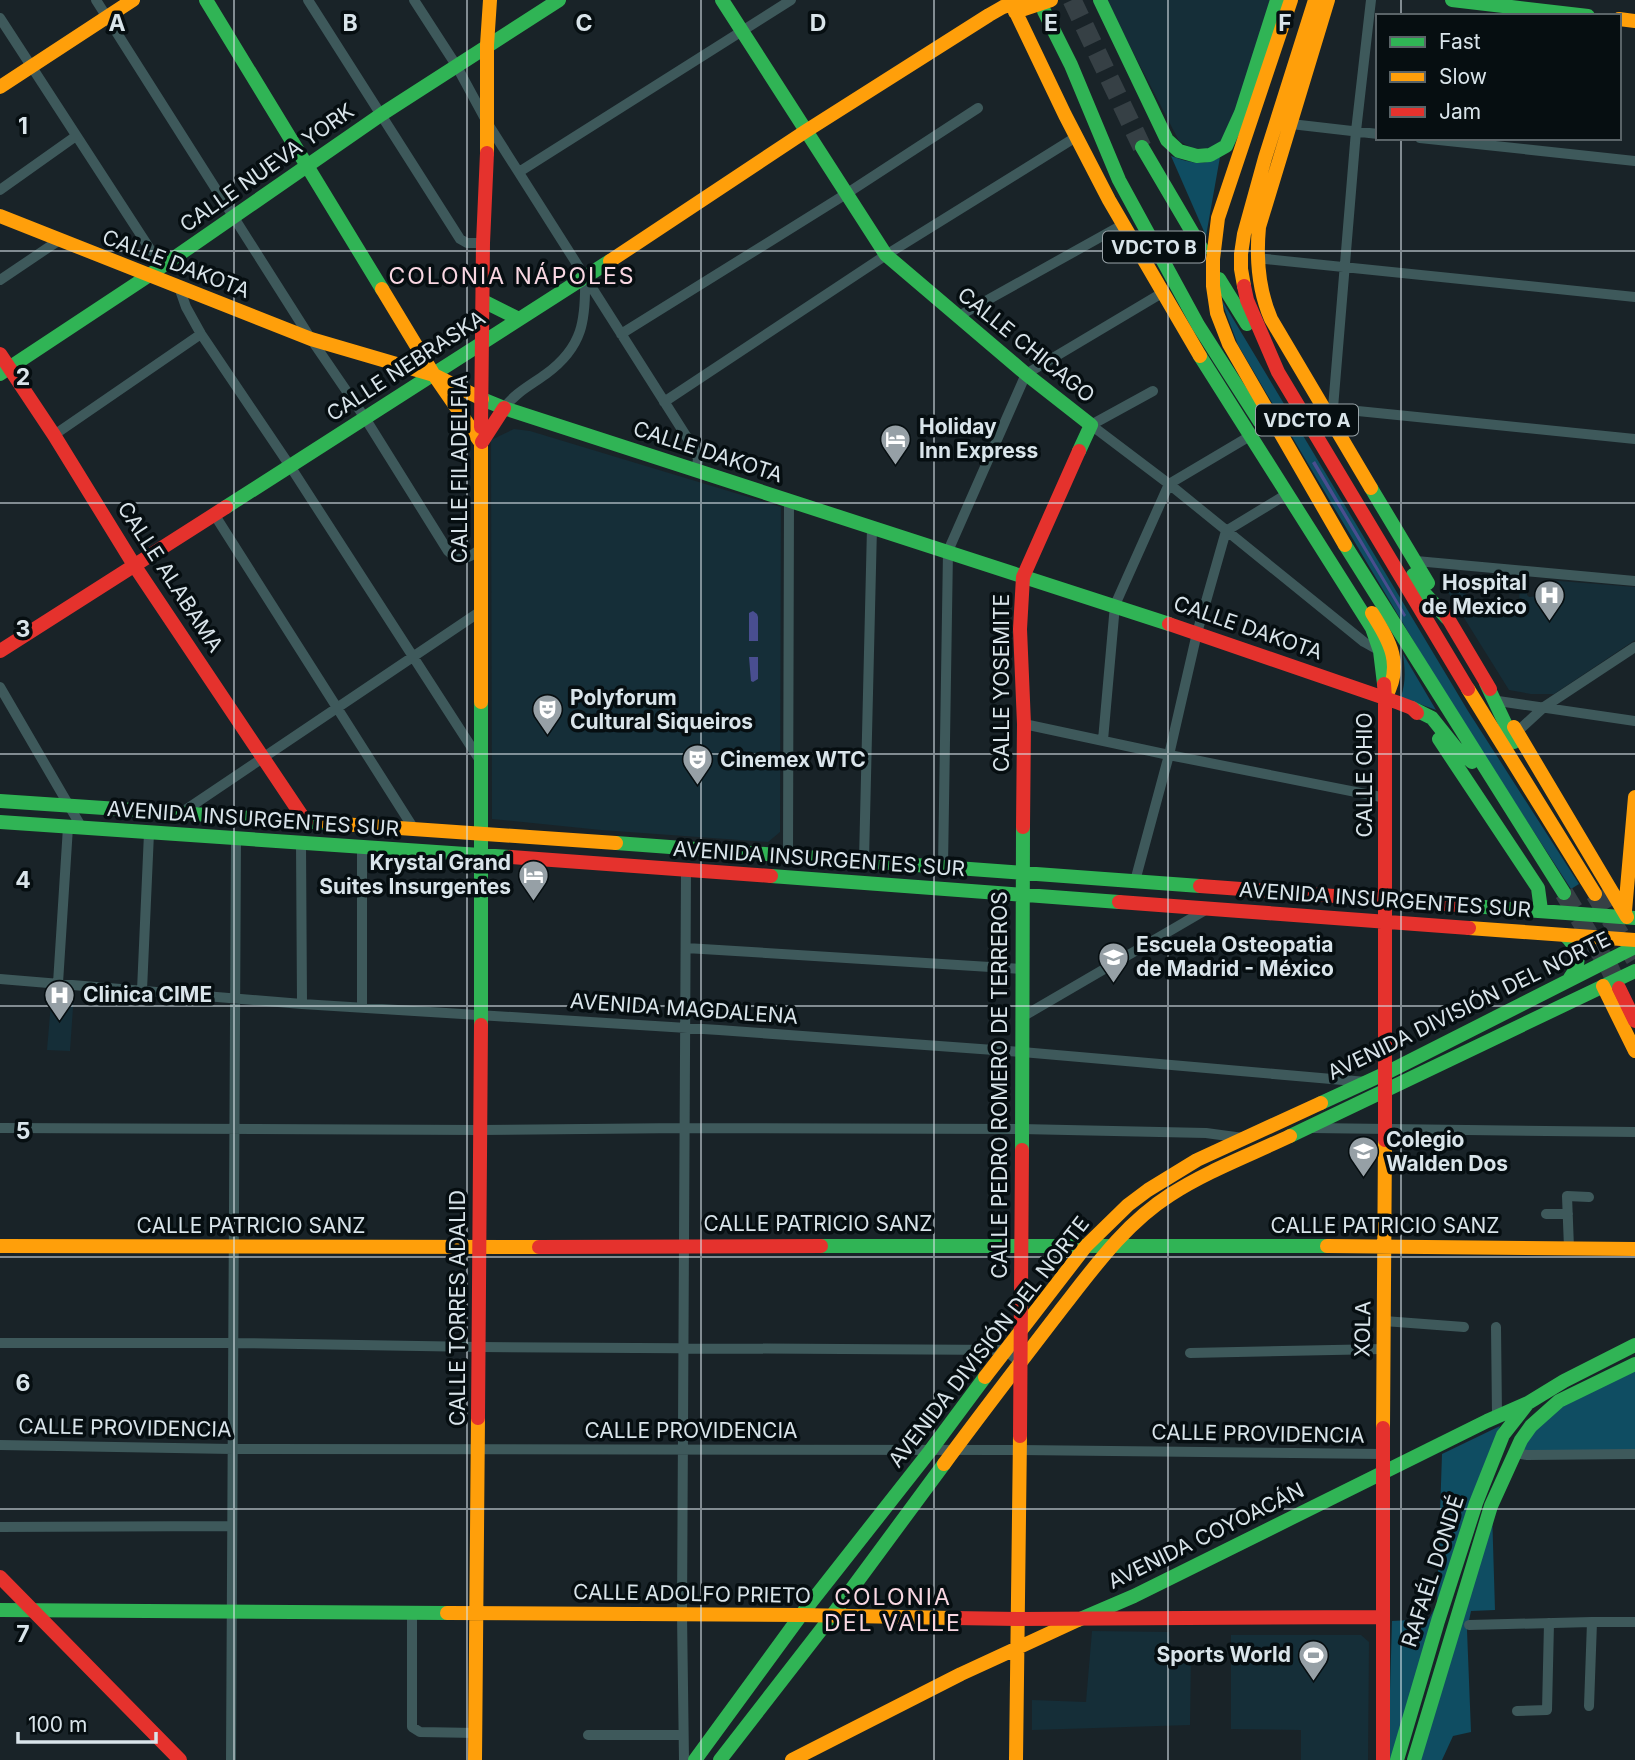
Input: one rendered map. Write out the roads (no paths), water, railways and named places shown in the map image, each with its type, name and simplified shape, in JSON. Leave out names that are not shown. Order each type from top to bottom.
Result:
[{"type":"main road","points":[[0,88],[133,0]]},
{"type":"main road","points":[[206,0],[434,375],[481,443],[504,408]]},
{"type":"main road","name":"CALLE FILADELFIA","points":[[481,855],[481,399],[490,0]]},
{"type":"main road","name":"CALLE NUEVA YORK","points":[[4,371],[148,276],[382,114],[559,0]]},
{"type":"main road","name":"CALLE CHICAGO","points":[[722,0],[886,255],[957,317],[1091,425]]},
{"type":"main road","points":[[1100,0],[1167,139],[1174,148],[1184,154],[1197,156],[1217,152],[1226,146],[1239,117],[1277,0]]},
{"type":"main road","name":"VDCTO A","points":[[1291,0],[1207,251],[1215,280],[1215,307],[1221,328],[1236,359],[1328,518],[1426,678],[1564,893]]},
{"type":"main road","name":"VDCTO A","points":[[1315,0],[1249,212],[1241,254],[1247,300],[1278,372],[1450,660],[1595,894]]},
{"type":"main road","points":[[1328,0],[1259,226],[1256,258],[1258,280],[1267,311],[1328,408],[1447,618],[1629,916]]},
{"type":"main road","points":[[1452,0],[1571,14]]},
{"type":"main road","name":"CALLE NEBRASKA","points":[[0,650],[434,375],[806,131],[989,15],[1018,4],[1048,5]]},
{"type":"main road","name":"CALLE OHIO","points":[[1018,4],[1076,137],[1122,225],[1250,436],[1372,628],[1380,651],[1385,698],[1386,898]]},
{"type":"main road","name":"VDCTO B","points":[[1048,5],[1119,180],[1155,249],[1252,412],[1278,447],[1297,465]]},
{"type":"main road","points":[[1239,117],[1258,100]]},
{"type":"main road","points":[[1239,117],[1244,142]]},
{"type":"main road","name":"VDCTO B","points":[[1142,147],[1207,251]]},
{"type":"main road","name":"CALLE DAKOTA","points":[[0,216],[312,339],[434,375],[504,408],[1197,632],[1412,708]]},
{"type":"main road","name":"VDCTO B","points":[[1215,280],[1278,372]]},
{"type":"main road","points":[[483,301],[519,319]]},
{"type":"main road","name":"CALLE ALABAMA","points":[[0,354],[4,371],[54,435],[134,565],[306,822]]},
{"type":"main road","points":[[1308,421],[1340,456],[1420,586],[1447,618]]},
{"type":"main road","name":"CALLE YOSEMITE","points":[[1023,873],[1024,724],[1020,629],[1023,577],[1091,425]]},
{"type":"main road","points":[[1328,518],[1340,558],[1389,645],[1395,673],[1393,684],[1385,698]]},
{"type":"main road","points":[[1486,683],[1525,766],[1538,801]]},
{"type":"main road","points":[[1412,708],[1433,718],[1459,751],[1491,778]]},
{"type":"main road","points":[[1412,708],[1430,726],[1538,888],[1541,911]]},
{"type":"main road","points":[[1629,916],[1635,797]]},
{"type":"main road","name":"AVENIDA INSURGENTES SUR","points":[[0,800],[1629,916]]},
{"type":"main road","name":"AVENIDA INSURGENTES SUR","points":[[0,822],[1635,940]]},
{"type":"main road","name":"CALLE TORRES ADALID","points":[[475,1760],[481,855]]},
{"type":"main road","name":"CALLE PEDRO ROMERO DE TERREROS","points":[[1016,1760],[1023,873]]},
{"type":"main road","name":"XOLA","points":[[1383,1760],[1386,898]]},
{"type":"main road","points":[[1564,935],[1573,942],[1579,958],[1577,969],[1566,981]]},
{"type":"main road","name":"AVENIDA DIVISIÓN DEL NORTE","points":[[695,1760],[801,1615],[930,1451],[1020,1330],[1086,1246],[1128,1205],[1197,1160],[1386,1073],[1635,947]]},
{"type":"main road","name":"AVENIDA DIVISIÓN DEL NORTE","points":[[720,1760],[831,1617],[1020,1362],[1111,1246],[1138,1220],[1170,1195],[1201,1178],[1635,971]]},
{"type":"main road","points":[[1603,986],[1635,1051]]},
{"type":"main road","points":[[1619,988],[1635,1021]]},
{"type":"main road","name":"CALLE PATRICIO SANZ","points":[[0,1247],[685,1245],[1635,1249]]},
{"type":"main road","name":"AVENIDA COYOACÁN","points":[[792,1760],[1017,1646],[1134,1596],[1528,1403],[1564,1381],[1635,1345]]},
{"type":"main road","name":"RAFAÉL DONDÉ","points":[[1414,1760],[1491,1506],[1515,1452],[1531,1426],[1559,1401],[1635,1364]]},
{"type":"main road","name":"RAFAÉL DONDÉ","points":[[1397,1760],[1476,1503],[1503,1435],[1528,1403]]},
{"type":"main road","points":[[0,1577],[180,1760]]},
{"type":"main road","points":[[1134,1596],[1133,1611],[1139,1619]]},
{"type":"main road","name":"CALLE ADOLFO PRIETO","points":[[0,1610],[1018,1619],[1383,1617]]},
{"type":"street","points":[[96,0],[448,551],[457,559],[465,559],[481,548]]},
{"type":"street","points":[[309,0],[460,239],[467,243],[483,243]]},
{"type":"street","points":[[414,0],[456,65],[488,124],[695,450],[698,459],[696,471]]},
{"type":"street","points":[[519,172],[791,0]]},
{"type":"street","points":[[1371,0],[1328,408],[1635,439]]},
{"type":"street","points":[[0,18],[161,266]]},
{"type":"street","points":[[621,334],[978,108]]},
{"type":"street","points":[[1291,124],[1376,134]]},
{"type":"street","points":[[0,190],[76,136]]},
{"type":"street","points":[[664,402],[886,255],[1076,137]]},
{"type":"street","points":[[1439,140],[1635,161]]},
{"type":"street","points":[[957,317],[1122,225]]},
{"type":"street","points":[[0,280],[58,240]]},
{"type":"street","points":[[1256,258],[1635,297]]},
{"type":"street","points":[[504,408],[517,394],[548,373],[572,349],[584,322],[585,277]]},
{"type":"street","points":[[179,287],[186,307],[201,334],[290,466],[481,762]]},
{"type":"street","points":[[943,867],[948,551],[1026,374],[1162,293]]},
{"type":"street","points":[[54,435],[201,334]]},
{"type":"street","points":[[1091,425],[1153,390]]},
{"type":"street","name":"CALLE CHICAGO","points":[[1091,425],[1169,484],[1364,642],[1380,651]]},
{"type":"street","points":[[1102,740],[1115,605],[1169,484],[1250,436]]},
{"type":"street","points":[[1135,881],[1169,755],[1197,632],[1226,531],[1287,495]]},
{"type":"street","points":[[788,855],[789,500]]},
{"type":"street","points":[[214,514],[414,829]]},
{"type":"street","points":[[864,860],[872,527]]},
{"type":"street","points":[[1416,561],[1635,581]]},
{"type":"street","points":[[181,813],[481,611]]},
{"type":"street","points":[[1517,732],[1544,707],[1635,647]]},
{"type":"street","points":[[0,687],[69,806],[75,828],[58,983]]},
{"type":"street","points":[[1498,701],[1635,721]]},
{"type":"street","points":[[1024,724],[1386,798]]},
{"type":"street","points":[[142,990],[149,833]]},
{"type":"street","points":[[230,1760],[236,839]]},
{"type":"street","points":[[301,843],[302,1004]]},
{"type":"street","points":[[362,847],[362,1008]]},
{"type":"street","points":[[684,1760],[682,1614],[686,870]]},
{"type":"street","points":[[1022,1017],[1209,908]]},
{"type":"street","points":[[686,948],[1023,969]]},
{"type":"street","name":"AVENIDA MAGDALENA","points":[[0,979],[302,1004],[1022,1052],[1366,1082]]},
{"type":"street","points":[[0,1128],[1021,1129],[1206,1133],[1243,1138]]},
{"type":"street","points":[[1308,1128],[1635,1132]]},
{"type":"street","points":[[1569,1248],[1567,1196],[1589,1197]]},
{"type":"street","points":[[1546,1214],[1567,1214]]},
{"type":"street","points":[[1384,1321],[1464,1327]]},
{"type":"street","points":[[1496,1327],[1497,1416]]},
{"type":"street","points":[[0,1343],[1005,1350],[1020,1362]]},
{"type":"street","points":[[1190,1353],[1383,1349]]},
{"type":"street","name":"CALLE PROVIDENCIA","points":[[0,1445],[232,1449],[1020,1450],[1382,1454]]},
{"type":"street","points":[[1515,1452],[1527,1455],[1635,1454]]},
{"type":"street","points":[[0,1527],[232,1525]]},
{"type":"street","points":[[412,1613],[412,1727],[420,1732],[476,1733]]},
{"type":"street","points":[[1588,1706],[1592,1622]]},
{"type":"street","points":[[1469,1625],[1635,1622]]},
{"type":"street","points":[[1517,1711],[1547,1710],[1549,1623]]},
{"type":"street","points":[[588,1735],[683,1735]]},
{"type":"water","points":[[1315,461],[1406,615],[1404,617],[1312,463]]},
{"type":"water","points":[[753,611],[758,617],[758,641],[749,641],[749,613]]},
{"type":"water","points":[[749,657],[758,657],[758,679],[753,682],[751,681]]},
{"type":"tunnel","points":[[1072,0],[1142,147]]},
{"type":"tunnel","points":[[1564,893],[1619,988]]},
{"type":"tunnel","points":[[1595,894],[1635,959]]},
{"type":"place","name":"Holiday Inn Express","points":[[896,466]]},
{"type":"place","name":"Hospital de Mexico","points":[[1550,622]]},
{"type":"place","name":"Polyforum Cultural Siqueiros","points":[[547,737]]},
{"type":"place","name":"Cinemex WTC","points":[[697,787]]},
{"type":"place","name":"Krystal Grand Suites Insurgentes","points":[[534,902]]},
{"type":"place","name":"Escuela Osteopatia de Madrid - México","points":[[1113,984]]},
{"type":"place","name":"Clinica CIME","points":[[60,1022]]},
{"type":"place","name":"Colegio Walden Dos","points":[[1363,1179]]},
{"type":"place","name":"Sports World","points":[[1314,1682]]},
{"type":"district","name":"COLONIA NÁPOLES","points":[[512,276]]},
{"type":"district","name":"COLONIA DEL VALLE","points":[[893,1610]]}]
